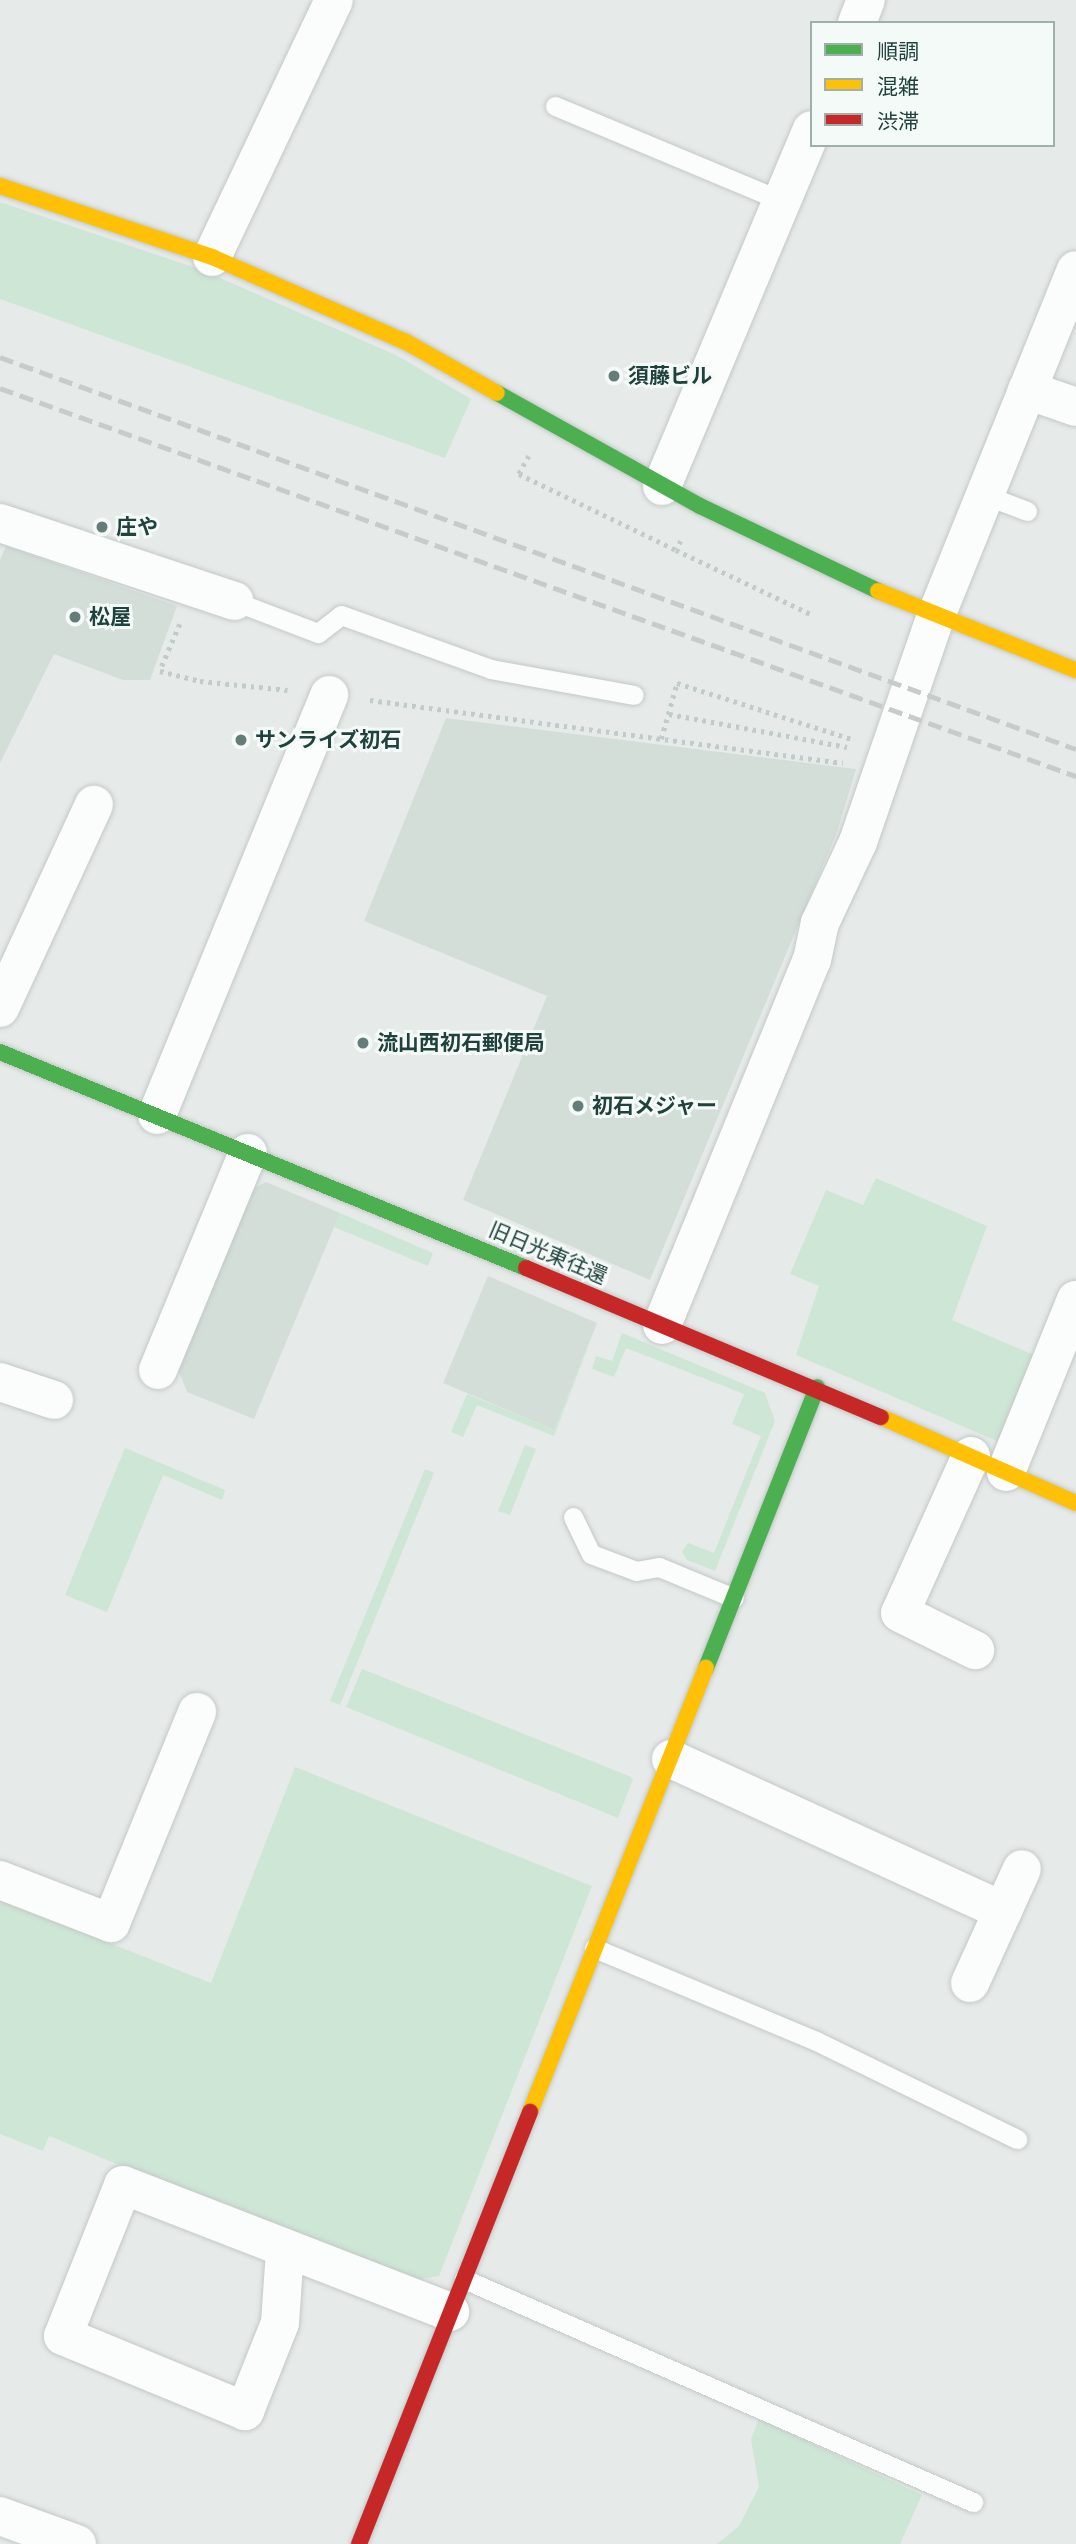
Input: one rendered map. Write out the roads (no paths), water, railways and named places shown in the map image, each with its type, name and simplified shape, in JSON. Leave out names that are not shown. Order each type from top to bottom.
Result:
[{"type":"street","points":[[212,257],[334,0]]},
{"type":"street","points":[[858,21],[866,0]]},
{"type":"street","points":[[662,486],[810,135]]},
{"type":"street","points":[[0,186],[212,257],[406,342],[662,486],[936,616],[1075,666]]},
{"type":"street","points":[[662,1325],[812,960],[820,923],[858,842],[866,760],[936,616],[1076,270]]},
{"type":"street","points":[[1027,390],[1076,407]]},
{"type":"street","points":[[0,523],[234,601]]},
{"type":"street","points":[[157,1115],[329,695]]},
{"type":"street","points":[[0,1008],[94,805]]},
{"type":"street","name":"旧日光東往還","points":[[0,1052],[817,1387],[1076,1503]]},
{"type":"street","points":[[158,1370],[248,1153]]},
{"type":"street","points":[[1006,1472],[1076,1300]]},
{"type":"street","points":[[0,1382],[54,1399]]},
{"type":"street","points":[[359,2544],[817,1387]]},
{"type":"street","points":[[971,1456],[900,1613],[975,1650]]},
{"type":"street","points":[[0,1880],[111,1923],[197,1712]]},
{"type":"street","points":[[671,1759],[1003,1911]]},
{"type":"street","points":[[970,1983],[1022,1869]]},
{"type":"street","points":[[285,2250],[279,2323],[245,2411],[63,2336],[123,2185],[285,2250],[457,2295]]},
{"type":"street","points":[[0,2516],[78,2544]]},
{"type":"lane","points":[[555,106],[782,201]]},
{"type":"lane","points":[[985,495],[1027,511]]},
{"type":"lane","points":[[234,601],[318,633],[341,615],[491,669],[634,695]]},
{"type":"lane","points":[[573,1517],[591,1553],[636,1571],[659,1567],[734,1598]]},
{"type":"lane","points":[[594,1948],[816,2041],[1017,2139]]},
{"type":"lane","points":[[457,2295],[972,2502]]},
{"type":"railway","points":[[0,357],[1076,749]]},
{"type":"railway","points":[[0,388],[1076,776]]},
{"type":"place","name":"須藤ビル","points":[[614,376]]},
{"type":"place","name":"庄や","points":[[102,527]]},
{"type":"place","name":"松屋","points":[[75,617]]},
{"type":"place","name":"サンライズ初石","points":[[241,740]]},
{"type":"place","name":"流山西初石郵便局","points":[[363,1043]]},
{"type":"place","name":"初石メジャー","points":[[578,1106]]}]
